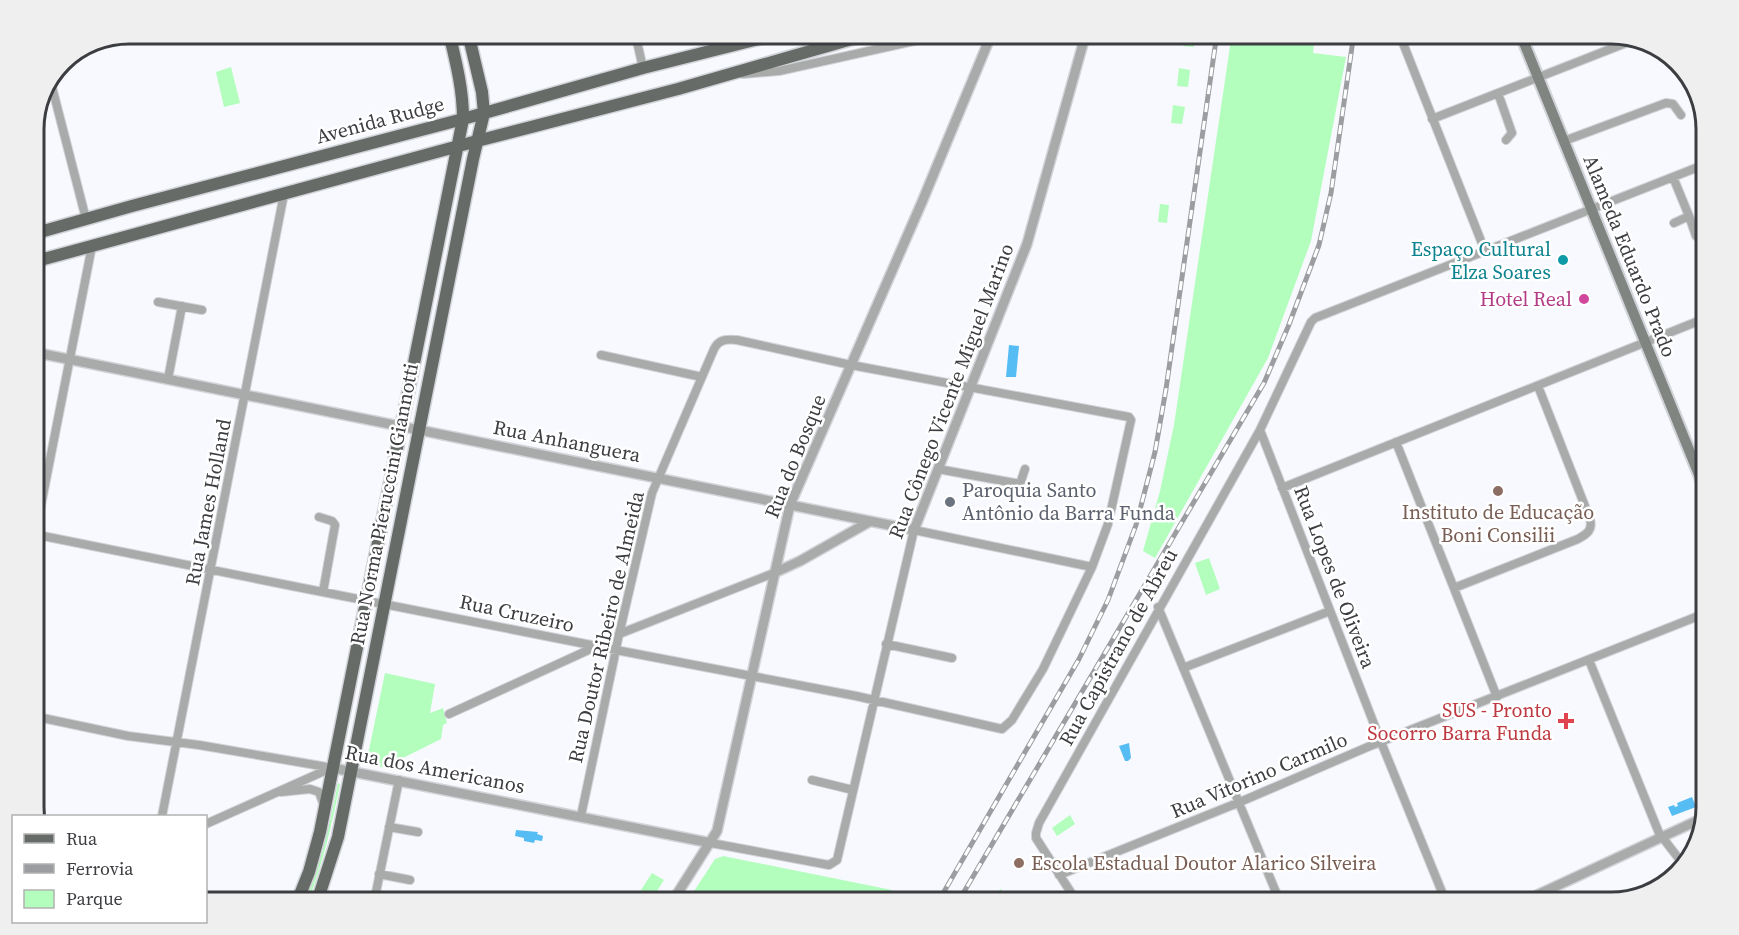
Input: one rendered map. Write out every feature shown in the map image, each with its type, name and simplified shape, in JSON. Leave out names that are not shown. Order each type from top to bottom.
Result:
[{"type":"main road","name":"Rua Norma Pieruccini Giannotti","points":[[301,892],[309,872],[324,812],[463,119],[463,100],[451,43]]},
{"type":"main road","points":[[470,43],[482,92],[484,113]]},
{"type":"main road","name":"Avenida Rudge","points":[[44,231],[740,43]]},
{"type":"main road","points":[[44,259],[838,43]]},
{"type":"main road","name":"Alameda Eduardo Prado","points":[[1524,43],[1645,343],[1695,454]]},
{"type":"main road","name":"Rua Norma Pieruccini Giannotti","points":[[320,892],[334,850],[351,771],[484,113]]},
{"type":"street","points":[[637,43],[643,68]]},
{"type":"street","points":[[726,75],[779,71],[905,43]]},
{"type":"street","name":"Rua do Bosque","points":[[679,892],[717,831],[790,505],[922,202],[988,43]]},
{"type":"street","name":"Rua Cônego Vicente Miguel Marino","points":[[829,865],[837,860],[914,530],[1031,233],[1083,43]]},
{"type":"street","points":[[1403,43],[1485,251],[1695,168]]},
{"type":"street","points":[[1432,119],[1623,44]]},
{"type":"street","points":[[53,90],[86,219]]},
{"type":"street","points":[[1498,93],[1512,133],[1506,140]]},
{"type":"street","points":[[1564,141],[1666,103],[1673,104],[1681,115]]},
{"type":"street","points":[[1673,177],[1695,234]]},
{"type":"street","name":"Rua James Holland","points":[[162,815],[284,194]]},
{"type":"street","points":[[1674,223],[1689,216]]},
{"type":"street","points":[[44,486],[92,246]]},
{"type":"street","name":"Rua Capistrano de Abreu","points":[[1059,875],[1036,835],[1044,813],[1260,430],[1315,318],[1485,251]]},
{"type":"street","points":[[158,302],[202,310]]},
{"type":"street","points":[[168,379],[182,306]]},
{"type":"street","points":[[1282,488],[1695,322]]},
{"type":"street","name":"Rua Doutor Ribeiro de Almeida","points":[[581,816],[648,505],[714,349],[722,340],[736,340],[851,365]]},
{"type":"street","name":"Rua Anhanguera","points":[[44,354],[1092,567]]},
{"type":"street","points":[[601,355],[702,377]]},
{"type":"street","points":[[851,365],[1129,417],[1131,420],[1108,524],[1092,567]]},
{"type":"street","points":[[1454,588],[1578,539],[1591,528],[1590,519],[1538,386]]},
{"type":"street","name":"Rua Lopes de Oliveira","points":[[1260,430],[1442,892]]},
{"type":"street","points":[[1396,442],[1497,697]]},
{"type":"street","points":[[938,469],[1020,484],[1025,469]]},
{"type":"street","points":[[319,518],[332,521],[335,525],[322,592]]},
{"type":"street","points":[[619,634],[774,573],[869,522]]},
{"type":"street","name":"Rua Cruzeiro","points":[[44,536],[211,571],[873,699],[1002,729],[1009,724],[1032,688],[1092,567]]},
{"type":"street","points":[[780,543],[785,558],[800,561]]},
{"type":"street","points":[[1158,608],[1277,892]]},
{"type":"street","points":[[1184,668],[1330,611]]},
{"type":"street","name":"Rua Vitorino Carmilo","points":[[1059,875],[1381,742],[1696,617]]},
{"type":"street","points":[[886,644],[952,658]]},
{"type":"street","points":[[449,714],[596,646]]},
{"type":"street","points":[[1589,660],[1661,837],[1678,858]]},
{"type":"street","name":"Rua dos Americanos","points":[[44,718],[128,736],[351,771],[829,865]]},
{"type":"street","points":[[207,824],[333,768]]},
{"type":"street","points":[[376,892],[399,780]]},
{"type":"street","points":[[812,780],[853,790]]},
{"type":"street","points":[[280,792],[316,790],[322,798],[324,812]]},
{"type":"street","points":[[1543,892],[1694,822]]},
{"type":"street","points":[[389,827],[418,832]]},
{"type":"street","points":[[379,874],[410,880]]},
{"type":"street","points":[[1059,875],[1070,892]]},
{"type":"green space","points":[[1183,43],[1195,43],[1194,47],[1183,46]]},
{"type":"green space","points":[[1231,43],[1314,43],[1313,53],[1346,57],[1311,241],[1268,358],[1155,558],[1143,551],[1160,491],[1174,425]]},
{"type":"green space","points":[[231,67],[240,103],[224,107],[216,72]]},
{"type":"green space","points":[[1179,68],[1190,70],[1188,87],[1177,86]]},
{"type":"green space","points":[[1173,105],[1185,107],[1182,124],[1171,123]]},
{"type":"green space","points":[[1160,204],[1169,205],[1167,223],[1158,222]]},
{"type":"green space","points":[[1209,558],[1220,589],[1206,595],[1195,563]]},
{"type":"green space","points":[[385,673],[435,684],[430,713],[443,708],[447,723],[443,725],[441,739],[395,762],[394,769],[366,764]]},
{"type":"green space","points":[[338,783],[340,784],[337,799],[323,858],[311,892],[309,892],[316,873]]},
{"type":"green space","points":[[1070,815],[1075,824],[1057,836],[1052,828]]},
{"type":"green space","points":[[723,856],[892,890],[890,892],[694,892],[715,859]]},
{"type":"green space","points":[[652,873],[664,880],[656,892],[640,892]]},
{"type":"water","points":[[1009,345],[1019,346],[1016,377],[1006,377]]},
{"type":"water","points":[[1129,743],[1131,758],[1125,761],[1119,746]]},
{"type":"water","points":[[1692,797],[1696,807],[1672,816],[1668,807],[1678,806],[1677,803]]},
{"type":"water","points":[[516,830],[538,832],[537,834],[543,836],[542,841],[535,840],[534,843],[524,841],[524,838],[515,836]]},
{"type":"railway","points":[[944,892],[1079,659],[1108,600],[1136,525],[1155,452],[1166,389],[1216,43]]},
{"type":"railway","points":[[964,892],[1264,383],[1319,245],[1331,193],[1353,43]]},
{"type":"place","name":"Espaço Cultural Elza Soares","points":[[1563,260]]},
{"type":"place","name":"Hotel Real","points":[[1584,299]]},
{"type":"place","name":"Instituto de Educação Boni Consilii","points":[[1498,491]]},
{"type":"place","name":"Paroquia Santo Antônio da Barra Funda","points":[[950,502]]},
{"type":"place","name":"SUS - Pronto Socorro Barra Funda","points":[[1566,721]]},
{"type":"place","name":"Escola Estadual Doutor Alarico Silveira","points":[[1019,863]]}]
